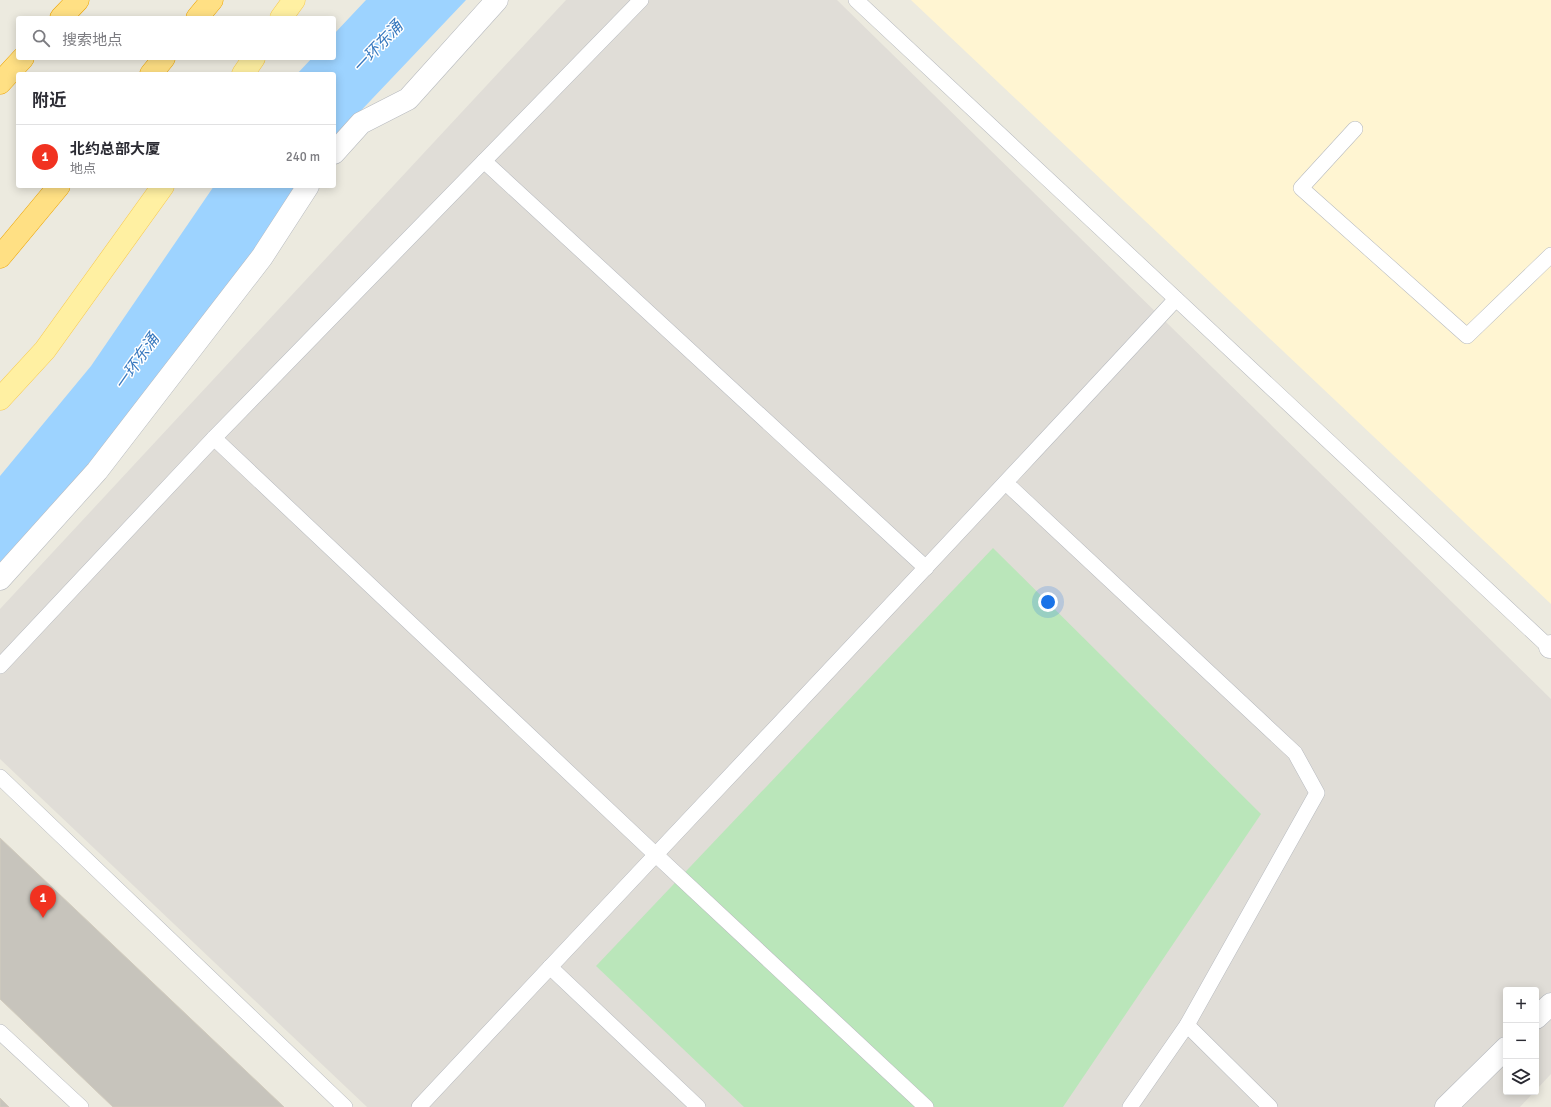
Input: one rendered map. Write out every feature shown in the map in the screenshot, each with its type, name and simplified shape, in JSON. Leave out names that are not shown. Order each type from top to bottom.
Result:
[{"type":"highway","points":[[63,16],[78,0]]},
{"type":"highway","points":[[199,16],[212,0]]},
{"type":"highway","points":[[0,83],[21,60]]},
{"type":"highway","points":[[153,72],[162,60]]},
{"type":"highway","points":[[0,257],[57,188]]},
{"type":"main road","points":[[283,16],[294,0]]},
{"type":"main road","points":[[244,72],[253,60]]},
{"type":"main road","points":[[0,399],[45,350],[162,188]]},
{"type":"street","points":[[336,151],[361,123],[408,99],[497,0]]},
{"type":"street","points":[[0,579],[111,452],[262,257],[307,188]]},
{"type":"street","points":[[1539,1015],[1551,1004]]},
{"type":"street","points":[[1446,1107],[1503,1051]]},
{"type":"lane","points":[[0,666],[214,438],[641,0]]},
{"type":"lane","points":[[856,0],[1550,647]]},
{"type":"lane","points":[[1355,130],[1300,188],[1467,336],[1551,255]]},
{"type":"lane","points":[[484,161],[926,568]]},
{"type":"lane","points":[[419,1107],[655,854],[1006,483],[1176,299]]},
{"type":"lane","points":[[214,438],[926,1107]]},
{"type":"lane","points":[[1006,483],[1295,753],[1316,793],[1187,1025],[1131,1106]]},
{"type":"lane","points":[[0,777],[345,1107]]},
{"type":"lane","points":[[550,967],[698,1107]]},
{"type":"lane","points":[[1187,1025],[1270,1107]]},
{"type":"lane","points":[[0,1032],[81,1107]]},
{"type":"shaded area","points":[[566,0],[837,0],[1551,699],[1551,1074],[1539,1087],[1539,987],[1503,987],[1503,1095],[1531,1095],[1520,1107],[367,1107],[0,759],[0,609]]},
{"type":"shaded area","points":[[911,0],[1551,0],[1551,604]]},
{"type":"green space","points":[[993,548],[1261,814],[1063,1107],[744,1107],[596,966]]},
{"type":"water","name":"一环东涌","points":[[366,0],[466,0],[336,137],[336,72],[299,72],[310,60],[336,60],[336,32]]},
{"type":"water","name":"一环东涌","points":[[213,188],[298,188],[245,267],[81,476],[0,566],[0,476],[91,366]]},
{"type":"building","points":[[0,838],[284,1107],[113,1107],[0,999]]},
{"type":"building","points":[[0,1098],[9,1107],[0,1107]]},
{"type":"place","name":"北约总部大厦","points":[[43,918]]}]
